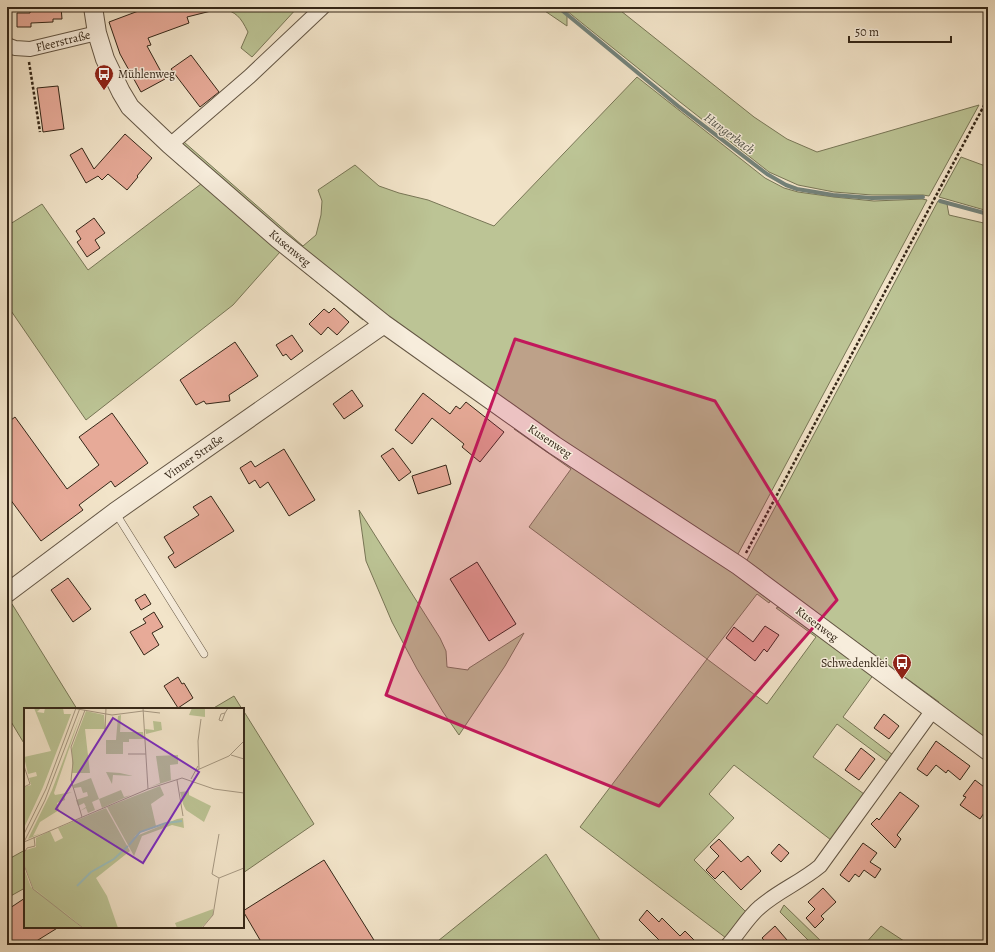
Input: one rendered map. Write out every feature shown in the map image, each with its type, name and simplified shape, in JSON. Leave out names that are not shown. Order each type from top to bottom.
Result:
[{"type":"street","name":"Kusenweg","points":[[93,7],[97,33],[105,59],[130,107],[170,145],[278,239],[384,324],[554,445],[739,566],[988,751]]},
{"type":"street","points":[[170,145],[250,76],[323,7]]},
{"type":"street","name":"Fleerstraße","points":[[8,47],[30,50],[97,33]]},
{"type":"street","name":"Vinner Straße","points":[[7,593],[115,512],[384,324]]},
{"type":"street","points":[[728,945],[759,908],[820,866],[932,710]]},
{"type":"lane","points":[[115,512],[204,654]]},
{"type":"path","points":[[30,50],[28,54],[40,132]]},
{"type":"path","points":[[739,566],[988,98]]},
{"type":"highlighted area","points":[[515,339],[715,401],[837,600],[659,806],[386,695]]},
{"type":"green space","points":[[220,7],[298,7],[252,57],[241,48],[248,32],[243,22],[234,13]]},
{"type":"green space","points":[[539,7],[616,7],[754,117],[787,139],[817,152],[979,105],[929,196],[872,195],[834,192],[798,185],[769,172],[567,11],[567,26]]},
{"type":"green space","points":[[637,77],[765,178],[784,188],[798,192],[874,201],[927,200],[738,554],[736,555],[595,465],[372,308],[182,145],[184,142],[303,246],[316,235],[321,215],[322,201],[318,190],[355,165],[379,186],[399,193],[428,200],[494,226]]},
{"type":"green space","points":[[961,157],[988,167],[988,211],[939,197]]},
{"type":"green space","points":[[175,158],[361,313],[363,320],[280,252],[233,305],[86,420],[7,305],[7,226],[42,204],[88,270],[201,184],[173,160]]},
{"type":"green space","points":[[938,201],[947,204],[949,215],[988,224],[988,743],[937,705],[939,702],[748,563],[747,560]]},
{"type":"green space","points":[[520,428],[673,529],[771,600],[769,603],[757,594],[707,659],[529,527],[571,469],[514,429]]},
{"type":"green space","points":[[359,510],[440,638],[446,651],[447,667],[468,670],[524,633],[505,666],[459,735],[417,669],[392,622],[366,561]]},
{"type":"green space","points":[[12,604],[76,708],[24,708],[24,743],[7,715],[7,607]]},
{"type":"green space","points":[[784,606],[874,674],[843,717],[893,755],[888,762],[837,724],[813,757],[864,794],[831,840],[734,765],[709,794],[734,818],[694,860],[747,913],[726,938],[580,827],[707,659],[767,704],[816,637],[776,608]]},
{"type":"green space","points":[[234,696],[241,708],[214,708]]},
{"type":"green space","points":[[244,712],[314,824],[244,872]]},
{"type":"green space","points":[[24,851],[24,889],[7,898],[7,860]]},
{"type":"green space","points":[[546,854],[603,945],[433,945]]},
{"type":"green space","points":[[784,905],[825,945],[813,945],[780,912]]},
{"type":"green space","points":[[881,926],[910,945],[864,945]]},
{"type":"building","points":[[51,7],[61,7],[62,19],[53,19],[53,22],[31,23],[31,27],[17,27],[17,13],[30,13],[30,11],[38,11]]},
{"type":"building","points":[[149,7],[211,7],[211,11],[187,17],[189,23],[148,38],[151,45],[147,46],[165,79],[141,92],[120,54],[109,22]]},
{"type":"building","points":[[191,55],[219,92],[200,107],[171,69]]},
{"type":"building","points":[[58,86],[64,129],[43,132],[37,88]]},
{"type":"building","points":[[125,134],[152,158],[137,176],[138,177],[127,190],[108,174],[102,180],[98,176],[86,183],[70,155],[82,148],[94,169]]},
{"type":"building","points":[[94,218],[105,233],[95,240],[100,248],[87,257],[77,242],[81,239],[76,231]]},
{"type":"building","points":[[334,308],[349,322],[337,335],[328,327],[321,335],[309,324],[324,309],[329,313]]},
{"type":"building","points":[[292,335],[303,351],[291,360],[286,354],[283,356],[276,345]]},
{"type":"building","points":[[235,342],[258,376],[229,395],[230,401],[206,404],[204,401],[196,405],[180,380]]},
{"type":"building","points":[[352,390],[363,406],[344,419],[333,404]]},
{"type":"building","points":[[423,393],[450,414],[456,406],[460,409],[466,402],[504,432],[480,462],[462,447],[464,444],[432,418],[412,444],[395,430]]},
{"type":"building","points":[[112,413],[148,463],[115,487],[111,481],[79,505],[83,510],[41,541],[7,495],[7,423],[15,417],[67,489],[99,465],[79,437]]},
{"type":"building","points":[[393,448],[411,472],[399,481],[381,456]]},
{"type":"building","points":[[284,449],[315,500],[289,516],[268,482],[260,488],[255,480],[249,484],[240,468],[251,461],[255,467]]},
{"type":"building","points":[[446,465],[451,484],[418,494],[412,476]]},
{"type":"building","points":[[211,496],[234,531],[175,568],[168,557],[174,553],[164,537],[199,515],[193,507]]},
{"type":"building","points":[[477,562],[516,624],[489,641],[450,579]]},
{"type":"building","points":[[68,578],[91,609],[73,622],[51,590]]},
{"type":"building","points":[[145,594],[151,604],[141,610],[135,600]]},
{"type":"building","points":[[154,612],[163,627],[152,633],[159,645],[144,655],[130,632],[146,623],[143,619]]},
{"type":"building","points":[[765,626],[779,635],[767,652],[764,649],[755,661],[726,638],[734,627],[753,642]]},
{"type":"building","points":[[178,677],[182,684],[184,683],[193,698],[178,708],[164,686]]},
{"type":"building","points":[[884,714],[899,726],[889,739],[874,728]]},
{"type":"building","points":[[936,741],[970,766],[960,780],[948,770],[946,773],[936,765],[927,776],[917,769]]},
{"type":"building","points":[[861,748],[875,759],[859,780],[845,770]]},
{"type":"building","points":[[975,780],[988,790],[988,807],[980,819],[960,805],[966,797],[963,796]]},
{"type":"building","points":[[900,792],[919,806],[897,835],[901,839],[895,848],[871,824],[877,818],[879,820]]},
{"type":"building","points":[[719,839],[741,862],[748,856],[761,871],[741,890],[723,871],[715,879],[706,870],[719,856],[710,847]]},
{"type":"building","points":[[863,843],[877,853],[870,862],[881,869],[875,878],[864,870],[859,877],[855,874],[849,882],[840,875]]},
{"type":"building","points":[[779,844],[789,853],[781,862],[771,853]]},
{"type":"building","points":[[324,860],[377,945],[263,945],[244,910]]},
{"type":"building","points":[[823,888],[836,902],[821,916],[824,919],[815,928],[806,918],[815,909],[808,902]]},
{"type":"building","points":[[24,899],[24,928],[57,928],[30,945],[7,945],[7,910]]},
{"type":"building","points":[[647,910],[659,922],[662,918],[680,936],[685,931],[699,945],[664,945],[639,920]]},
{"type":"building","points":[[775,926],[787,940],[781,945],[768,945],[762,938]]},
{"type":"waterway","name":"Hungerbach","points":[[558,7],[678,106],[767,174],[786,185],[797,189],[833,195],[872,198],[923,197]]},
{"type":"waterway","name":"Hungerbach","points":[[940,201],[988,214]]},
{"type":"place","name":"Mühlenweg","points":[[104,91]]},
{"type":"place","name":"Schwedenklei","points":[[902,680]]}]
